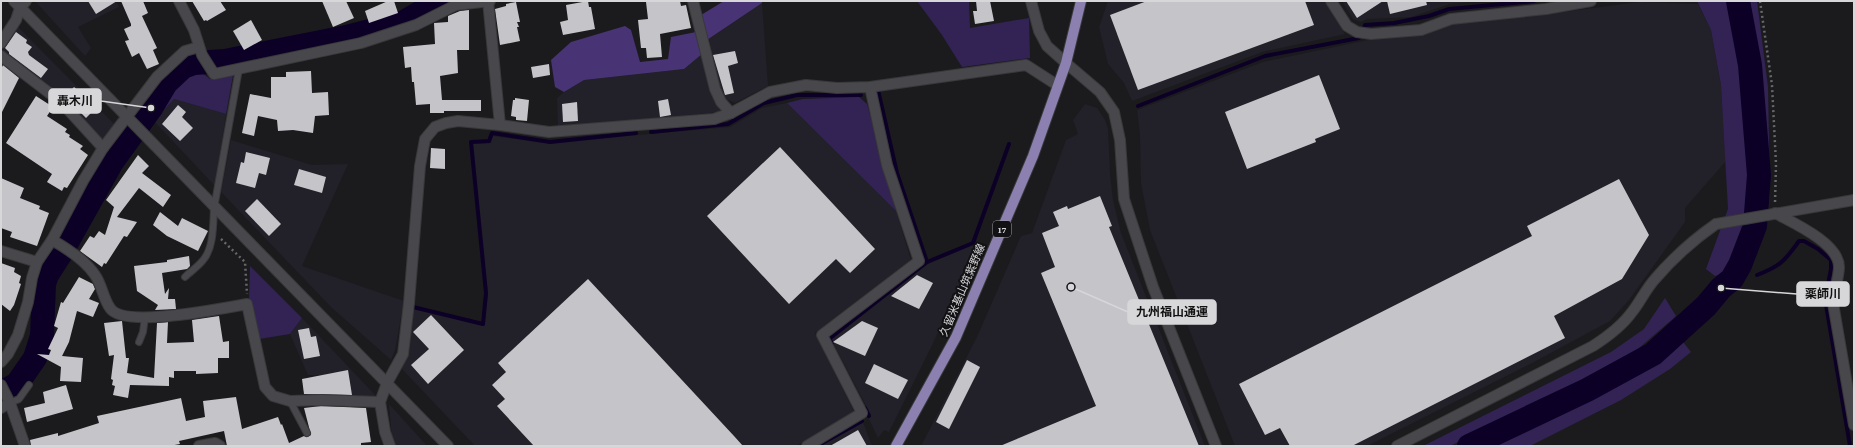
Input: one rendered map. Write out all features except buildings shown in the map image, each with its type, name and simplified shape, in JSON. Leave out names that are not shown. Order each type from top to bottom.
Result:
[{"type":"main road","name":"久留米基山筑紫野線","points":[[896,446],[956,337],[1033,156],[1066,63],[1081,1]]},
{"type":"street","points":[[179,1],[194,30],[199,42],[200,51],[214,74],[382,37],[416,25],[456,5],[489,1],[500,125]]},
{"type":"street","points":[[693,1],[716,89],[721,102],[731,113]]},
{"type":"street","points":[[1031,1],[1039,31],[1047,46],[1100,92],[1114,112],[1120,140],[1124,199],[1153,287],[1216,446]]},
{"type":"street","points":[[1331,1],[1347,26],[1357,32],[1371,34],[1421,30],[1450,19],[1546,9],[1591,1]]},
{"type":"street","points":[[1,43],[16,20],[20,3]]},
{"type":"street","points":[[20,3],[129,121],[448,446]]},
{"type":"street","points":[[1,362],[8,354],[18,335],[28,302],[32,278],[37,262],[52,240],[82,181],[103,148],[129,121],[157,77],[185,51],[200,51]]},
{"type":"street","points":[[1,56],[61,102],[103,148]]},
{"type":"street","points":[[390,446],[385,432],[380,402],[387,383],[403,354],[409,303],[420,166],[425,139],[435,127],[446,122],[458,121],[549,132],[574,132],[714,119],[731,113],[770,92],[806,85],[837,88],[870,87],[1026,66],[1057,85]]},
{"type":"street","points":[[807,446],[862,413],[822,334],[919,261],[888,165],[870,87]]},
{"type":"street","points":[[1397,446],[1593,346],[1607,337],[1631,314],[1654,281],[1677,254],[1694,239],[1716,224],[1854,200]]},
{"type":"street","points":[[1772,214],[1818,237],[1833,251],[1838,259],[1839,268],[1833,303],[1854,425]]},
{"type":"street","points":[[52,240],[70,250],[95,274],[110,310],[118,315],[166,317],[247,304],[265,387],[273,396],[290,401],[321,400],[380,402]]},
{"type":"street","points":[[1,251],[37,262]]},
{"type":"street","points":[[1,385],[6,406],[25,446]]},
{"type":"street","points":[[199,446],[215,443],[220,446]]},
{"type":"lane","points":[[186,277],[204,259],[213,231],[214,208],[239,69]]},
{"type":"lane","points":[[139,342],[143,332],[145,317]]},
{"type":"lane","points":[[6,406],[19,399],[29,385]]},
{"type":"lane","points":[[290,401],[307,433]]},
{"type":"path","points":[[1760,1],[1772,85],[1776,164],[1772,214]]},
{"type":"path","points":[[213,231],[245,262],[247,304]]},
{"type":"shaded area","points":[[35,1],[116,1],[119,7],[78,27],[91,48],[85,56]]},
{"type":"shaded area","points":[[724,1],[762,1],[762,3],[707,40],[701,15]]},
{"type":"shaded area","points":[[917,1],[969,1],[970,28],[1029,18],[1030,58],[962,67],[942,35]]},
{"type":"shaded area","points":[[1108,1],[1325,1],[1345,34],[1262,52],[1132,101],[1124,83],[1108,64],[1099,27]]},
{"type":"shaded area","points":[[1342,1],[1481,1],[1450,4],[1411,17],[1367,19],[1361,22],[1353,19]]},
{"type":"shaded area","points":[[1697,1],[1729,1],[1747,124],[1751,187],[1739,252],[1727,272],[1715,276],[1706,269],[1728,209],[1721,85],[1711,30]]},
{"type":"shaded area","points":[[1749,1],[1757,1],[1768,87],[1770,204],[1762,83]]},
{"type":"shaded area","points":[[1639,2],[1698,4],[1711,30],[1721,85],[1726,161],[1685,208],[1685,222],[1629,300],[1610,321],[1534,362],[1367,446],[1235,446],[1150,230],[1141,183],[1140,135],[1137,110],[1263,62],[1368,40],[1427,34],[1449,23],[1548,14]]},
{"type":"shaded area","points":[[762,3],[768,86],[735,103],[721,97],[709,39]]},
{"type":"shaded area","points":[[16,25],[116,126],[101,141],[1,52],[1,49]]},
{"type":"shaded area","points":[[625,26],[631,30],[640,62],[668,59],[671,37],[696,32],[702,54],[684,69],[584,80],[564,92],[555,87],[551,60],[571,42]]},
{"type":"shaded area","points":[[702,54],[711,94],[721,112],[558,127],[557,98],[584,80],[684,69]]},
{"type":"shaded area","points":[[198,70],[210,79],[233,75],[226,114],[174,99],[154,121],[170,89]]},
{"type":"shaded area","points":[[859,97],[867,104],[896,211],[787,103],[803,99]]},
{"type":"shaded area","points":[[174,99],[226,114],[215,186],[154,121]]},
{"type":"shaded area","points":[[787,103],[896,211],[911,260],[815,333],[855,414],[796,446],[475,446],[401,368],[409,351],[414,308],[484,326],[488,295],[472,144],[491,143],[493,136],[547,143],[730,127],[762,108]]},
{"type":"shaded area","points":[[1085,104],[1097,108],[1105,120],[1108,129],[1113,200],[1121,233],[1205,446],[921,446],[977,337],[1021,236],[1032,233],[1066,140],[1078,134],[1073,120]]},
{"type":"shaded area","points":[[231,140],[312,165],[348,164],[302,266],[404,301],[395,350],[391,360],[331,307],[221,192]]},
{"type":"shaded area","points":[[974,244],[976,249],[934,341],[889,432],[884,430],[878,438],[869,419],[871,415],[831,339],[928,264]]},
{"type":"shaded area","points":[[250,266],[302,318],[290,334],[259,339],[249,298]]},
{"type":"shaded area","points":[[1665,298],[1676,316],[1631,355],[1450,446],[1423,446],[1611,352],[1644,329]]},
{"type":"shaded area","points":[[302,318],[377,397],[327,397],[323,375],[308,375],[290,334]]},
{"type":"shaded area","points":[[1683,342],[1691,352],[1670,369],[1621,400],[1530,446],[1492,446],[1637,372]]},
{"type":"shaded area","points":[[389,404],[427,446],[395,446],[392,439]]},
{"type":"shaded area","points":[[863,422],[872,446],[821,446]]},
{"type":"waterway","points":[[1,393],[17,384],[35,358],[42,336],[44,284],[47,275],[112,162],[151,108],[166,83],[183,67],[194,63],[225,61],[346,37],[404,22],[440,1]]},
{"type":"waterway","points":[[1138,106],[1265,56],[1359,38],[1365,25],[1394,23],[1429,16],[1449,9],[1534,1]]},
{"type":"waterway","points":[[1469,446],[1587,390],[1653,354],[1706,306],[1721,288],[1732,279],[1740,265],[1755,226],[1759,175],[1750,65],[1738,1]]},
{"type":"waterway","points":[[878,90],[897,173],[927,262]]},
{"type":"waterway","points":[[651,132],[728,124],[764,103],[797,95],[861,95]]},
{"type":"waterway","points":[[413,307],[483,324],[486,293],[471,142],[489,141],[492,133],[550,142],[636,133]]},
{"type":"waterway","points":[[832,343],[829,339],[927,262],[973,243],[1009,144]]},
{"type":"waterway","points":[[1757,275],[1777,266],[1799,241],[1804,241],[1818,249],[1831,260],[1831,269],[1825,299],[1850,446]]},
{"type":"waterway","points":[[865,408],[869,416]]},
{"type":"waterway","points":[[817,446],[862,421]]},
{"type":"place","name":"轟木川","points":[[151,108]]},
{"type":"place","name":"九州福山通運","points":[[1071,287]]},
{"type":"place","name":"薬師川","points":[[1721,288]]}]
